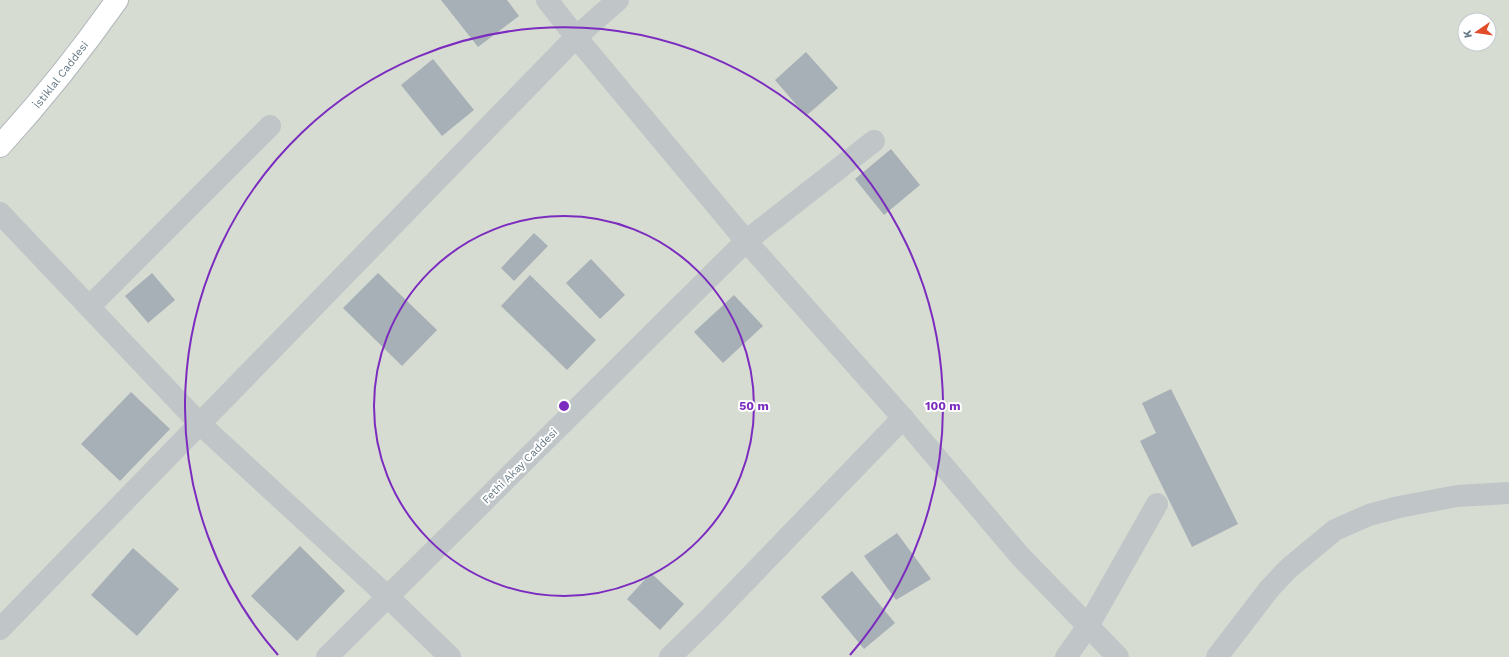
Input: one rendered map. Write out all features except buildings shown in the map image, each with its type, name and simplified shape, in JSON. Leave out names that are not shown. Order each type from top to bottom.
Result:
[{"type":"main road","name":"İstiklal Caddesi","points":[[0,146],[33,109],[87,42],[117,0]]},
{"type":"street","points":[[547,0],[746,241],[903,418],[1020,556],[1118,657]]},
{"type":"street","points":[[0,629],[576,37],[618,0]]},
{"type":"street","points":[[89,306],[270,126]]},
{"type":"street","name":"Fethi Akay Caddesi","points":[[327,657],[746,241],[874,141]]},
{"type":"street","points":[[0,213],[200,424],[388,596],[450,657]]},
{"type":"street","points":[[670,657],[710,618],[903,418]]},
{"type":"street","points":[[1217,657],[1270,588],[1290,568],[1335,530],[1369,515],[1399,507],[1457,496],[1509,493]]},
{"type":"street","points":[[1066,657],[1088,626],[1157,504]]},
{"type":"shaded area","points":[[0,0],[1509,0],[1509,657],[0,657]]}]
